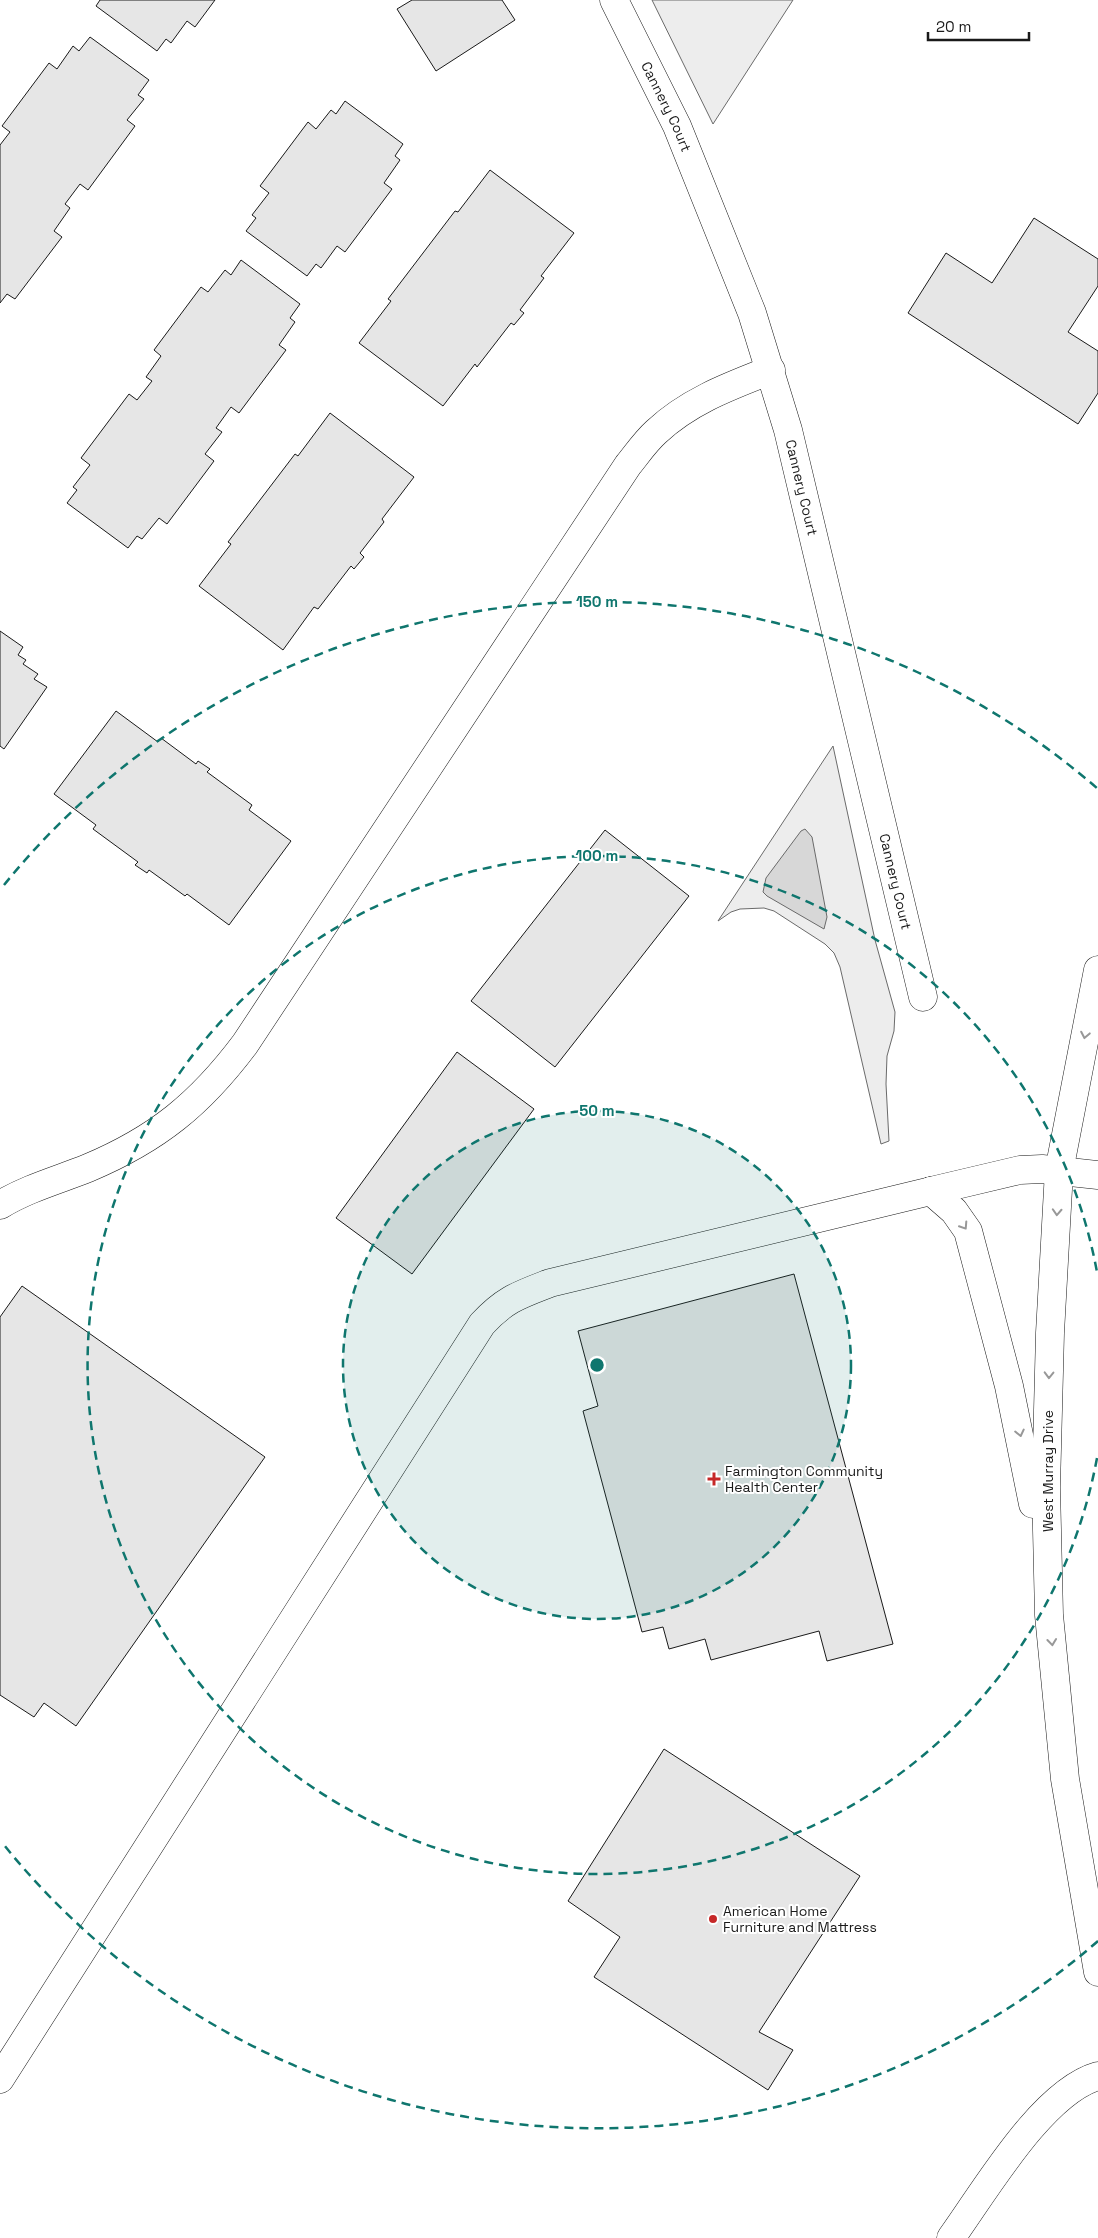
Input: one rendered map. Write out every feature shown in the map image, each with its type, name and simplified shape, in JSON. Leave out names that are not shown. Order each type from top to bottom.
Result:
[{"type":"main road","name":"Cannery Court","points":[[614,0],[677,126],[752,313],[771,370],[788,430],[923,997]]},
{"type":"main road","points":[[0,1205],[22,1192],[89,1168],[156,1134],[190,1108],[224,1073],[628,465],[655,433],[680,412],[712,393],[771,370]]},
{"type":"main road","name":"West Murray Drive","points":[[1098,970],[1059,1171],[1049,1362],[1046,1487],[1049,1615],[1065,1779],[1098,1972]]},
{"type":"main road","points":[[0,2079],[482,1324],[498,1307],[513,1297],[550,1283],[1020,1170],[1098,1175]]},
{"type":"main road","points":[[931,1191],[954,1211],[968,1231],[1009,1386],[1030,1476],[1049,1615]]},
{"type":"main road","points":[[951,2238],[1028,2131],[1048,2107],[1088,2079],[1098,2076]]},
{"type":"shaded area","points":[[652,0],[793,0],[713,124]]},
{"type":"shaded area","points":[[833,746],[875,940],[895,1012],[894,1031],[887,1056],[886,1084],[889,1141],[881,1144],[840,967],[834,953],[825,944],[774,911],[764,908],[740,909],[731,912],[718,921]]},
{"type":"shaded area","points":[[805,829],[812,837],[827,917],[824,929],[763,892],[766,878],[801,831]]},
{"type":"building","points":[[100,0],[215,0],[195,27],[187,21],[171,43],[166,39],[157,51],[96,6]]},
{"type":"building","points":[[412,0],[502,0],[515,20],[436,71],[397,9]]},
{"type":"building","points":[[90,37],[149,80],[138,95],[144,99],[127,120],[135,126],[88,190],[80,184],[65,204],[70,208],[54,231],[62,237],[15,299],[7,294],[0,303],[0,145],[10,132],[2,126],[49,63],[57,69],[73,46],[79,51]]},
{"type":"building","points":[[345,101],[403,144],[395,156],[400,160],[384,183],[392,189],[345,252],[337,246],[321,268],[316,264],[307,276],[246,231],[256,218],[252,215],[269,193],[260,186],[308,122],[316,129],[331,110],[336,114]]},
{"type":"building","points":[[490,170],[574,233],[541,276],[544,278],[520,310],[524,313],[514,325],[511,323],[477,367],[475,364],[443,406],[359,343],[391,301],[388,299],[455,211],[458,212]]},
{"type":"building","points":[[1034,218],[1098,259],[1098,286],[1068,332],[1098,351],[1098,393],[1078,424],[908,313],[946,253],[992,283]]},
{"type":"building","points":[[241,260],[300,304],[290,318],[295,322],[279,345],[286,350],[239,413],[231,407],[216,428],[222,432],[205,454],[214,461],[167,524],[159,518],[142,539],[137,536],[128,548],[67,503],[77,490],[73,487],[90,465],[81,458],[129,394],[137,400],[152,381],[146,377],[161,356],[154,350],[201,287],[208,292],[225,270],[231,275]]},
{"type":"building","points":[[330,413],[414,477],[382,519],[384,522],[360,553],[364,557],[354,569],[351,566],[318,609],[314,607],[283,650],[199,586],[231,544],[228,542],[295,454],[298,456]]},
{"type":"building","points":[[0,631],[23,647],[18,655],[26,660],[23,664],[38,674],[34,679],[47,687],[4,749],[0,746]]},
{"type":"building","points":[[116,711],[158,742],[161,738],[196,764],[198,761],[210,769],[207,772],[252,805],[249,810],[291,841],[229,925],[187,894],[185,896],[149,870],[147,873],[135,865],[138,862],[93,829],[96,825],[54,794]]},
{"type":"building","points":[[605,830],[689,896],[555,1067],[471,1001]]},
{"type":"building","points":[[457,1052],[534,1109],[412,1274],[336,1218]]},
{"type":"building","points":[[794,1274],[893,1644],[827,1661],[819,1631],[711,1660],[705,1639],[669,1649],[663,1627],[642,1632],[583,1411],[598,1406],[578,1331]]},
{"type":"building","points":[[22,1286],[265,1457],[76,1726],[44,1703],[34,1717],[0,1695],[0,1317]]},
{"type":"building","name":"American Home Furniture and Mattress","points":[[664,1749],[860,1876],[759,2032],[793,2050],[768,2090],[594,1977],[620,1937],[568,1901]]},
{"type":"place","name":"Farmington Community Health Center","points":[[714,1479]]},
{"type":"place","name":"American Home Furniture and Mattress","points":[[713,1919]]}]
